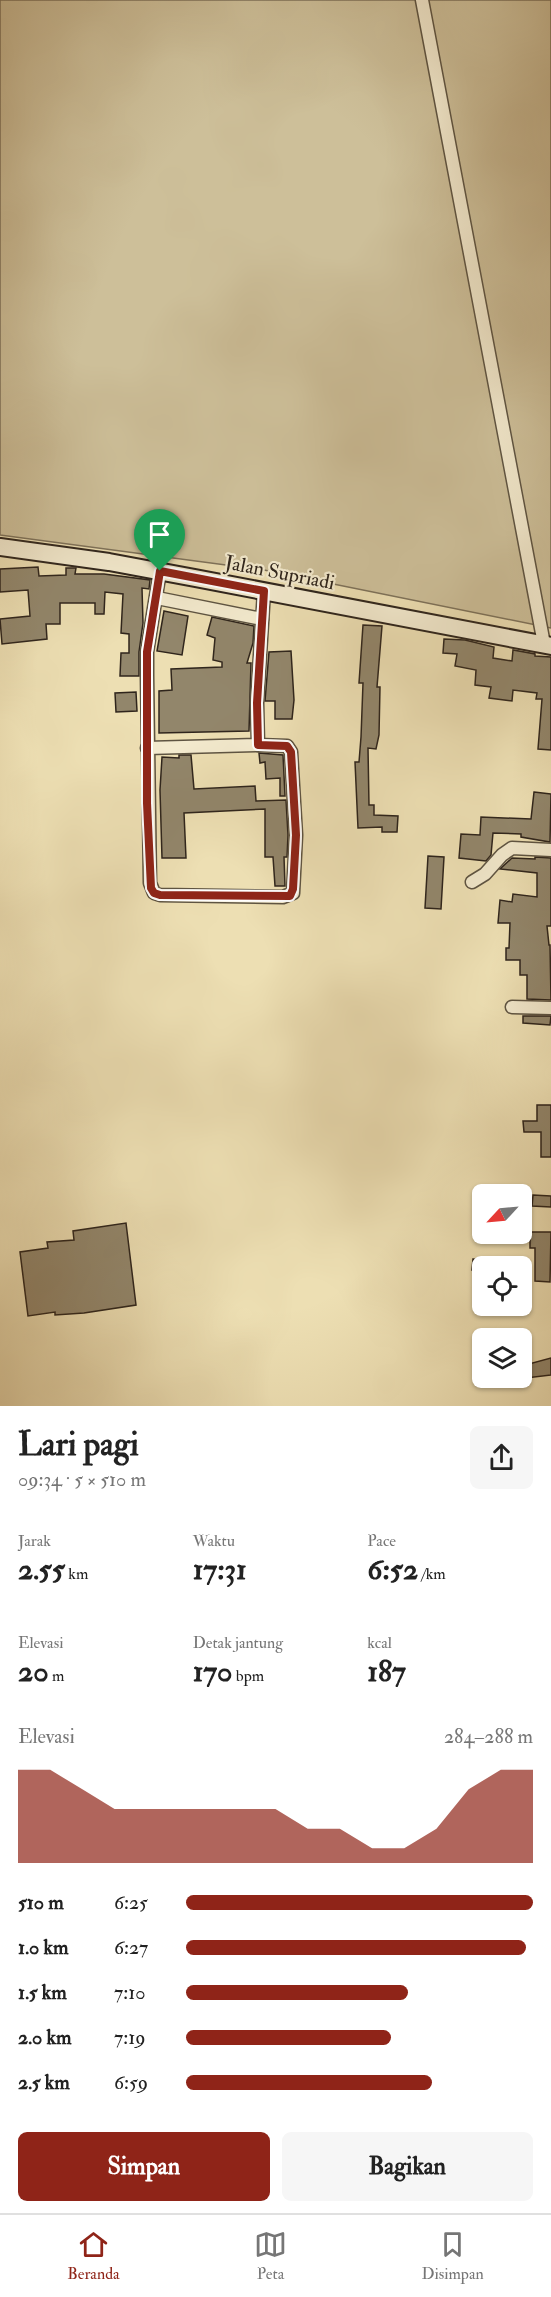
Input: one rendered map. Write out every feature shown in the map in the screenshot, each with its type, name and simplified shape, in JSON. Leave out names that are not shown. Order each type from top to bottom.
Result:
[{"type":"main road","name":"Jalan Supriadi","points":[[0,547],[160,571],[548,645]]},
{"type":"street","points":[[422,0],[548,645]]},
{"type":"street","points":[[147,748],[287,746],[291,752],[296,835],[292,894],[287,897],[154,893],[150,883],[147,748],[147,652],[160,571]]},
{"type":"street","points":[[258,745],[257,703],[264,591]]},
{"type":"street","points":[[157,598],[261,619]]},
{"type":"street","points":[[472,882],[485,874],[502,855],[512,848],[551,850]]},
{"type":"street","points":[[512,1007],[551,1008]]},
{"type":"shaded area","points":[[0,0],[551,0],[551,628],[264,570],[0,535]]},
{"type":"building","points":[[38,567],[39,576],[66,575],[66,568],[76,568],[75,574],[104,574],[150,580],[149,589],[142,588],[143,623],[139,652],[139,676],[120,676],[121,653],[129,653],[129,634],[121,633],[123,594],[105,592],[104,614],[95,614],[95,603],[60,603],[60,624],[46,624],[47,639],[2,644],[0,619],[30,616],[28,590],[0,592],[0,569]]},
{"type":"building","points":[[164,611],[188,616],[182,655],[157,651]]},
{"type":"building","points":[[212,617],[254,626],[253,643],[247,663],[251,663],[249,731],[159,733],[159,691],[172,690],[171,669],[222,667],[222,662],[213,660],[215,638],[207,635]]},
{"type":"building","points":[[363,625],[382,626],[377,687],[380,687],[379,735],[376,749],[368,748],[369,805],[374,805],[374,815],[398,816],[397,832],[382,832],[382,827],[358,828],[355,762],[359,762],[361,737],[363,683],[359,683]]},
{"type":"building","points":[[444,639],[465,640],[494,647],[493,658],[512,661],[513,650],[535,654],[535,656],[551,657],[551,750],[538,749],[542,699],[536,699],[537,693],[513,690],[512,701],[489,698],[491,687],[475,685],[476,670],[455,666],[457,654],[443,653]]},
{"type":"building","points":[[291,651],[294,700],[292,719],[275,719],[275,701],[265,701],[269,652]]},
{"type":"building","points":[[136,692],[137,711],[116,712],[115,693]]},
{"type":"building","points":[[259,753],[283,755],[285,796],[280,796],[280,778],[266,779],[265,762],[260,763]]},
{"type":"building","points":[[179,755],[191,755],[194,789],[255,786],[256,801],[286,800],[288,835],[287,857],[284,857],[285,886],[275,886],[273,857],[265,857],[265,809],[184,813],[186,858],[162,858],[160,790],[162,757],[179,758]]},
{"type":"building","points":[[534,792],[551,794],[550,842],[521,837],[521,834],[493,833],[491,855],[486,861],[459,858],[461,834],[480,835],[481,817],[531,819]]},
{"type":"building","points":[[428,856],[444,857],[441,909],[425,908]]},
{"type":"building","points":[[535,857],[551,858],[551,926],[547,926],[550,945],[551,1000],[527,999],[527,975],[520,975],[520,960],[506,960],[510,923],[498,923],[500,900],[512,902],[513,894],[537,897],[537,873],[500,869],[512,858],[535,859]]},
{"type":"building","points":[[523,1016],[551,1016],[550,1025],[523,1023]]},
{"type":"building","points":[[537,1105],[551,1105],[551,1157],[541,1157],[541,1132],[524,1132],[523,1121],[537,1121]]},
{"type":"building","points":[[533,1195],[551,1196],[551,1207],[532,1206]]},
{"type":"building","points":[[126,1223],[136,1305],[84,1313],[55,1315],[55,1312],[28,1316],[20,1252],[48,1248],[47,1242],[74,1240],[73,1231]]},
{"type":"building","points":[[532,1232],[551,1232],[550,1282],[535,1281],[535,1248],[530,1248]]},
{"type":"building","points":[[551,1358],[551,1375],[532,1377],[532,1363]]},
{"type":"route","points":[[160,571],[264,591],[257,703],[258,745],[287,746],[291,752],[296,835],[293,893],[290,896],[160,895],[154,893],[151,888],[147,803],[147,652],[160,571]]}]
